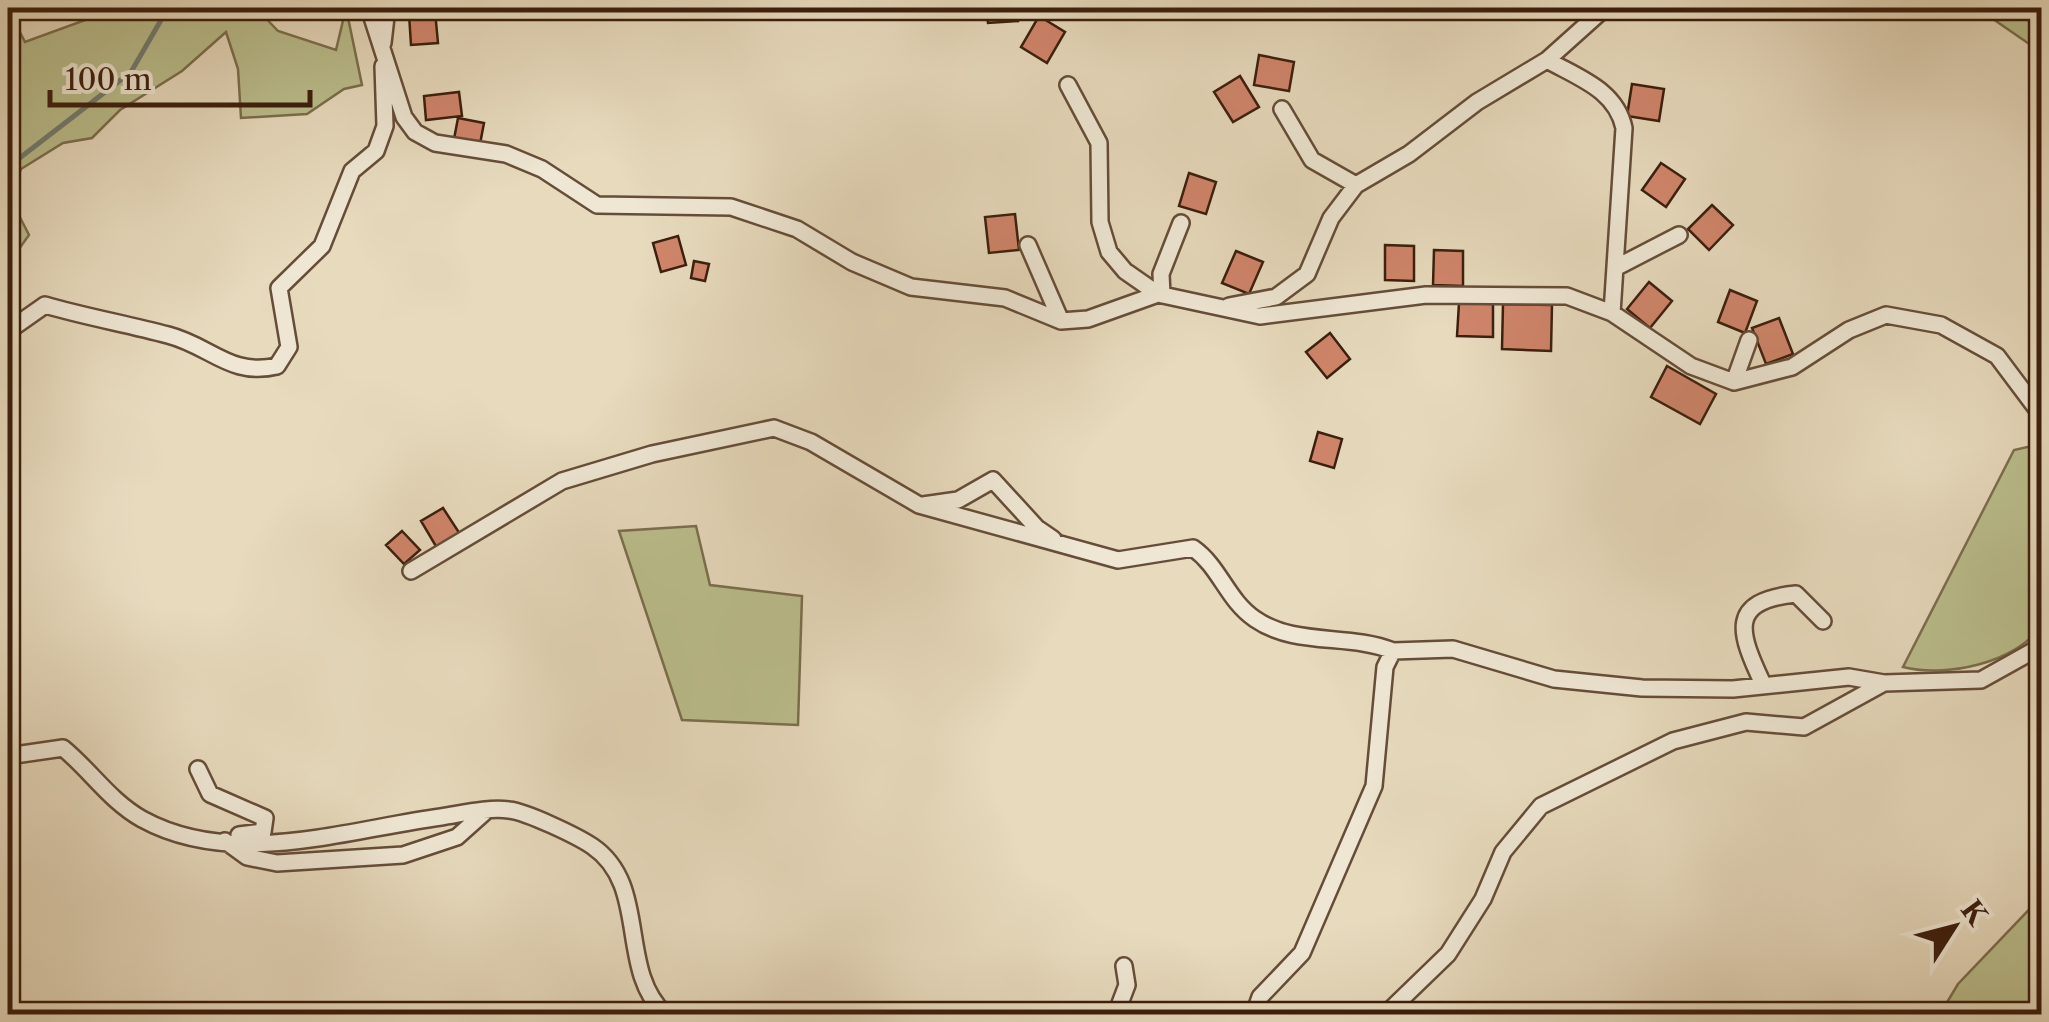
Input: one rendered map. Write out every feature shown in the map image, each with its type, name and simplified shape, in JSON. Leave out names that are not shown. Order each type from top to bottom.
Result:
[{"type":"street","points":[[370,8],[404,117],[415,132],[435,143],[506,154],[542,170],[597,205],[731,208],[796,228],[852,262],[911,288],[1004,298],[1061,321],[1088,319],[1160,294]]},
{"type":"street","points":[[8,331],[45,305],[124,328],[170,335],[250,372],[278,366],[290,347],[279,288],[322,246],[352,171],[376,151],[385,126],[383,48],[388,8]]},
{"type":"street","points":[[1217,308],[1276,296],[1307,274],[1331,218],[1356,186],[1409,154],[1477,102],[1548,60],[1605,8]]},
{"type":"street","points":[[1548,60],[1598,88],[1620,108],[1624,128],[1612,313]]},
{"type":"street","points":[[1068,84],[1099,143],[1100,222],[1109,252],[1125,271],[1160,294],[1260,316],[1426,295],[1567,296],[1612,313],[1691,366],[1734,382],[1792,366],[1850,330],[1886,314],[1942,325],[1997,356],[2042,416]]},
{"type":"street","points":[[1282,108],[1312,160],[1356,186]]},
{"type":"street","points":[[1160,294],[1162,274],[1181,223]]},
{"type":"street","points":[[1615,268],[1680,235]]},
{"type":"street","points":[[1028,245],[1061,321]]},
{"type":"street","points":[[1734,382],[1748,340]]},
{"type":"street","points":[[411,571],[562,480],[652,454],[774,428],[811,442],[920,505],[1118,560],[1193,548],[1210,560],[1229,595],[1255,620],[1315,638],[1367,640],[1393,651],[1453,649],[1554,678],[1642,688],[1733,689],[1850,676],[1884,683],[1981,680],[2042,646]]},
{"type":"street","points":[[920,505],[958,500],[993,480],[1037,528],[1065,546]]},
{"type":"street","points":[[1763,684],[1748,653],[1743,627],[1746,610],[1760,599],[1796,594],[1823,621]]},
{"type":"street","points":[[1254,1014],[1260,997],[1302,954],[1374,786],[1385,667],[1393,651]]},
{"type":"street","points":[[1386,1014],[1448,954],[1482,899],[1504,852],[1541,806],[1674,741],[1746,722],[1804,727],[1884,683]]},
{"type":"street","points":[[8,756],[63,748],[87,767],[110,797],[143,820],[218,840],[285,844],[510,810],[591,845],[613,864],[626,893],[634,949],[648,999],[665,1014]]},
{"type":"street","points":[[198,769],[210,794],[265,818],[263,832],[218,840]]},
{"type":"street","points":[[218,840],[247,857],[277,863],[402,855],[457,837],[485,812]]},
{"type":"street","points":[[1116,1014],[1126,985],[1124,966]]},
{"type":"street","points":[[648,999],[675,1014]]},
{"type":"green space","points":[[118,8],[256,8],[278,31],[336,50],[346,8],[362,85],[344,89],[307,114],[241,118],[238,69],[226,32],[182,71],[120,110],[92,138],[63,143],[21,169],[10,198],[29,235],[19,249],[8,254],[8,9],[25,42]]},
{"type":"green space","points":[[1977,8],[2041,8],[2041,51],[2035,48]]},
{"type":"green space","points":[[2041,444],[2041,626],[2015,650],[1978,664],[1939,670],[1903,667],[2014,450]]},
{"type":"green space","points":[[696,526],[710,585],[802,596],[798,725],[682,720],[619,531]]},
{"type":"green space","points":[[2041,897],[2041,1014],[1940,1014],[1958,984]]},
{"type":"building","points":[[986,8],[1017,8],[1018,21],[988,23]]},
{"type":"building","points":[[435,11],[438,43],[411,45],[409,14]]},
{"type":"building","points":[[1039,16],[1065,32],[1047,63],[1021,47]]},
{"type":"building","points":[[1259,55],[1294,62],[1289,91],[1254,85]]},
{"type":"building","points":[[1240,76],[1259,107],[1233,122],[1214,92]]},
{"type":"building","points":[[1632,84],[1664,89],[1659,121],[1627,116]]},
{"type":"building","points":[[459,92],[462,116],[426,120],[424,96]]},
{"type":"building","points":[[458,118],[484,123],[480,144],[454,139]]},
{"type":"building","points":[[1661,163],[1685,179],[1666,207],[1642,190]]},
{"type":"building","points":[[1189,173],[1216,182],[1206,214],[1179,206]]},
{"type":"building","points":[[1712,205],[1733,225],[1709,250],[1688,229]]},
{"type":"building","points":[[1015,214],[1019,250],[989,253],[985,217]]},
{"type":"building","points":[[678,236],[686,265],[661,272],[653,243]]},
{"type":"building","points":[[1385,245],[1414,246],[1414,281],[1385,280]]},
{"type":"building","points":[[1434,250],[1463,251],[1463,286],[1433,285]]},
{"type":"building","points":[[1236,251],[1263,262],[1249,294],[1222,283]]},
{"type":"building","points":[[694,261],[709,264],[705,281],[691,278]]},
{"type":"building","points":[[1649,282],[1672,301],[1650,328],[1627,309]]},
{"type":"building","points":[[1730,290],[1757,301],[1745,333],[1718,322]]},
{"type":"building","points":[[1459,303],[1493,304],[1493,337],[1457,336]]},
{"type":"building","points":[[1503,304],[1552,305],[1551,351],[1502,349]]},
{"type":"building","points":[[1779,318],[1793,354],[1766,364],[1752,328]]},
{"type":"building","points":[[1330,333],[1350,359],[1327,378],[1306,352]]},
{"type":"building","points":[[1667,366],[1716,394],[1700,424],[1651,397]]},
{"type":"building","points":[[1318,432],[1342,439],[1334,468],[1310,461]]},
{"type":"building","points":[[443,508],[460,534],[437,548],[421,521]]},
{"type":"building","points":[[402,531],[420,550],[404,564],[386,545]]},
{"type":"waterway","points":[[8,167],[131,72],[168,8]]}]
